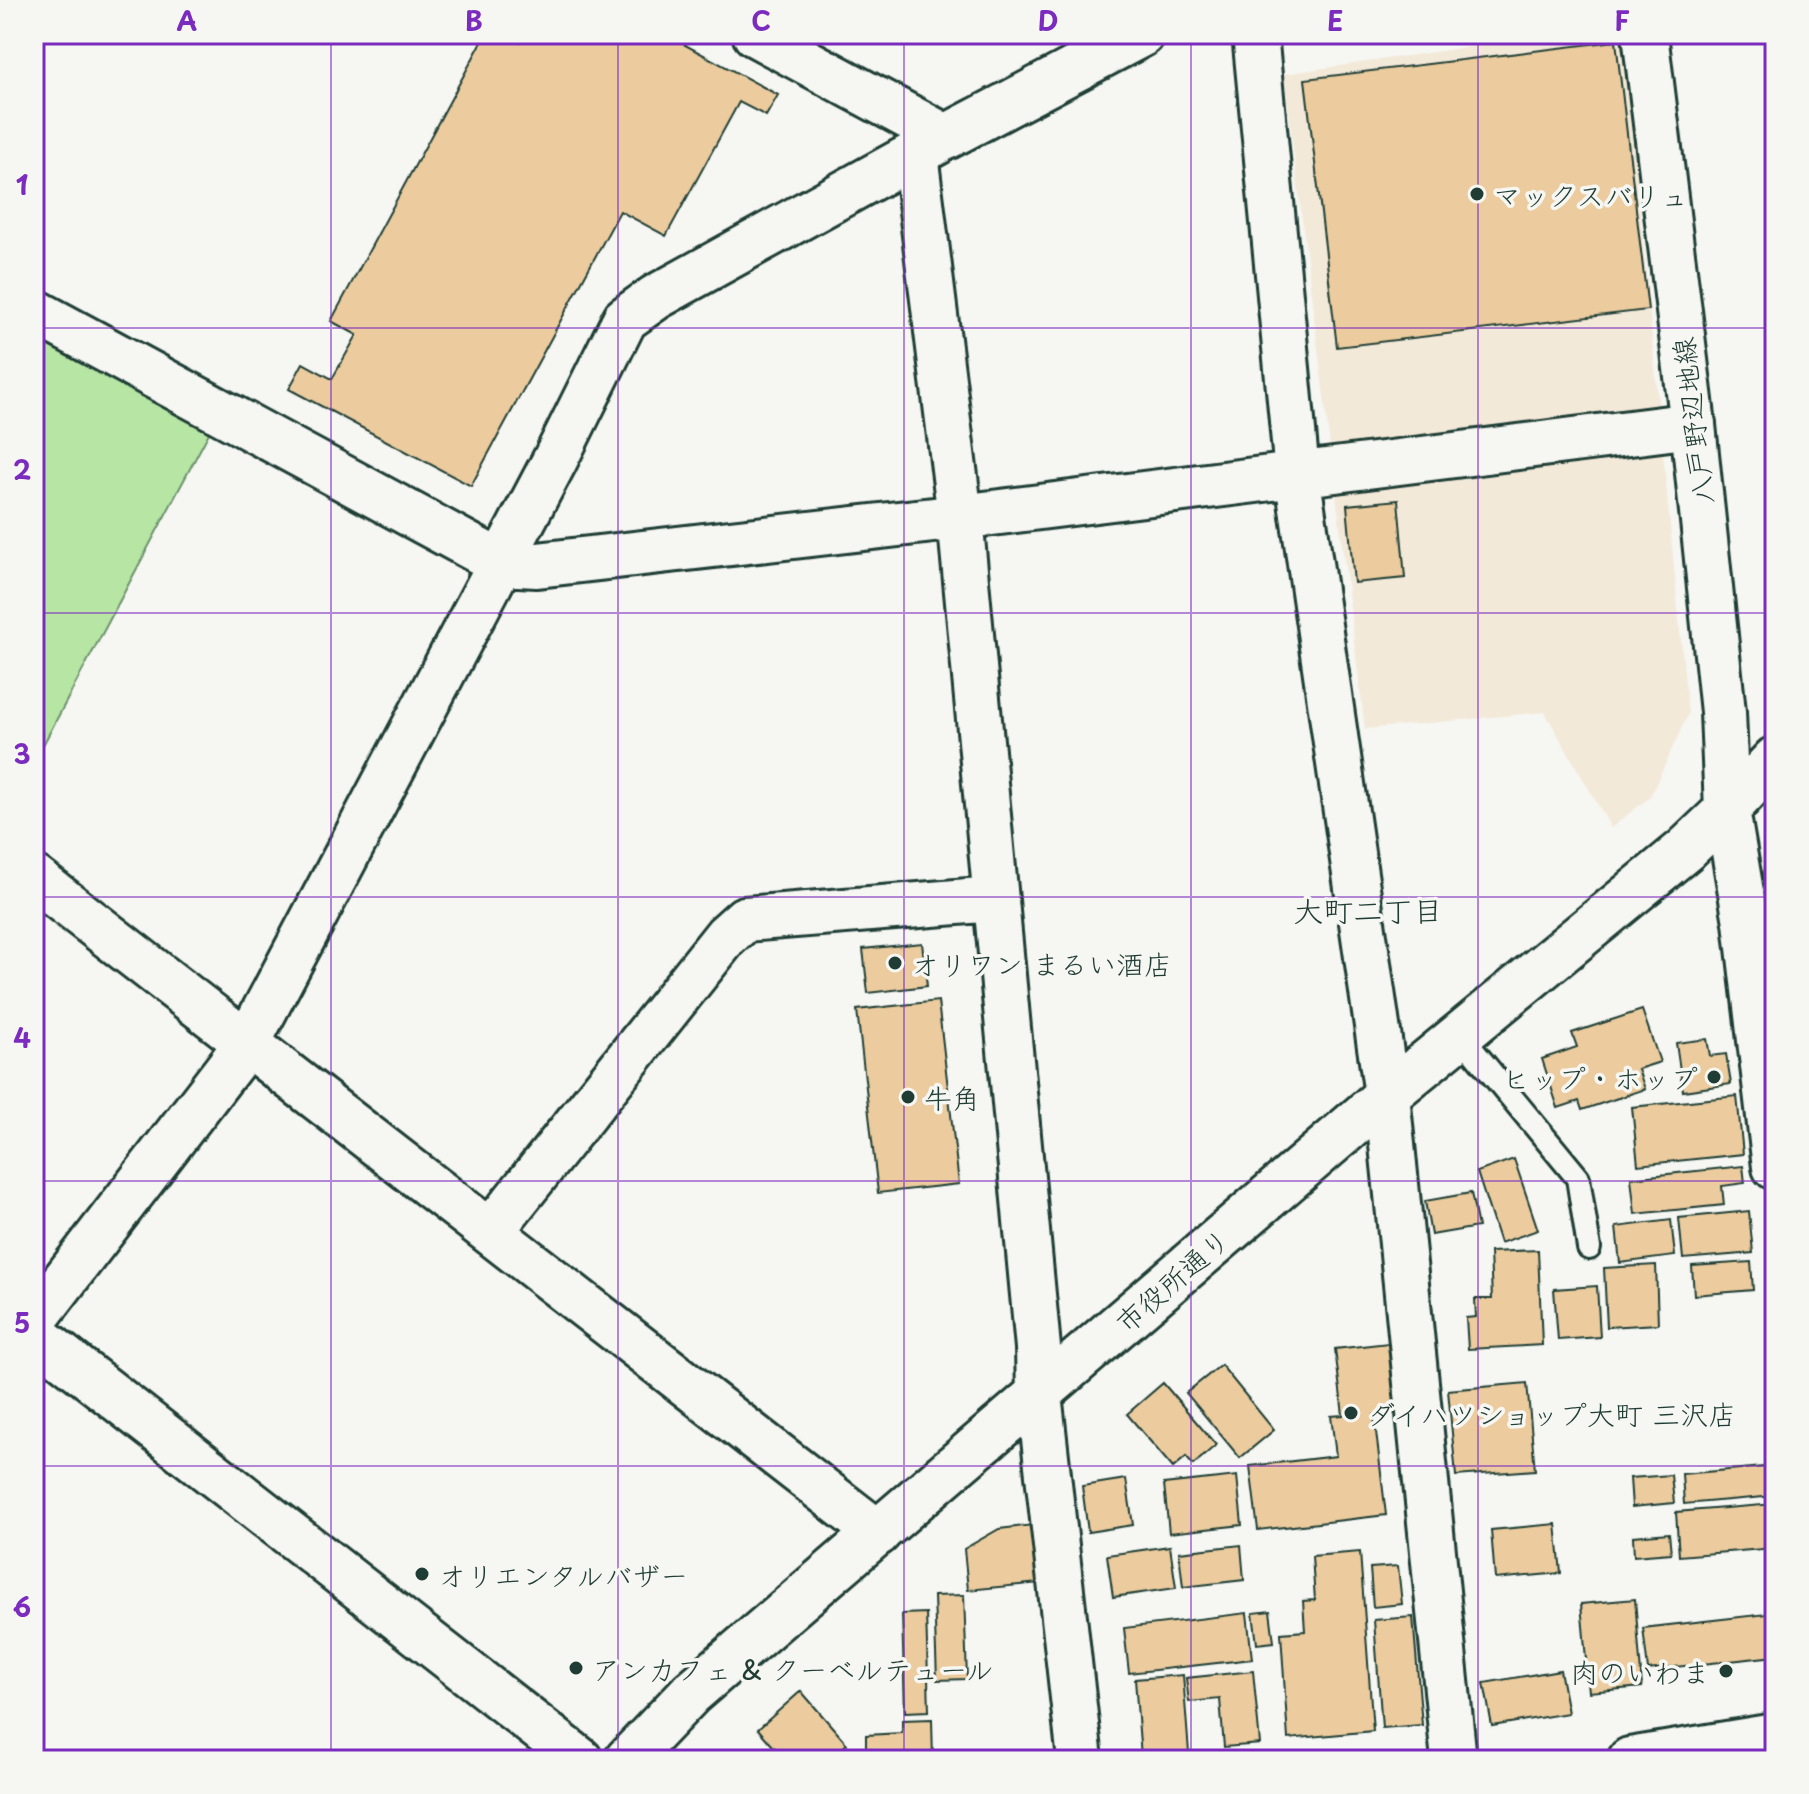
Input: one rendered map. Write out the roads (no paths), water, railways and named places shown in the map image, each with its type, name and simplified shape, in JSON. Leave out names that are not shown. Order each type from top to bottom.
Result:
[{"type":"street","points":[[755,34],[931,146]]},
{"type":"street","points":[[34,1320],[248,1042],[501,563],[625,319],[656,297],[1142,34]]},
{"type":"street","points":[[1255,34],[1297,473],[1387,1095],[1454,1760]]},
{"type":"street","name":"八戸野辺地線","points":[[1645,34],[1693,425],[1723,712],[1727,810],[1746,922],[1775,1167]]},
{"type":"street","points":[[931,146],[960,517],[1038,1348],[1039,1394],[1080,1760]]},
{"type":"street","points":[[34,311],[501,563],[537,565],[960,517],[1693,425]]},
{"type":"street","name":"市役所通り","points":[[627,1760],[691,1693],[1387,1095],[1685,850],[1775,759]]},
{"type":"street","points":[[34,878],[878,1533]]},
{"type":"street","points":[[491,1231],[726,936],[745,919],[994,899]]},
{"type":"street","points":[[34,1334],[580,1760]]},
{"type":"street","points":[[1630,1760],[1775,1736]]},
{"type":"lane","points":[[1460,1035],[1578,1178],[1589,1248]]},
{"type":"place","name":"マックスバリュ","points":[[1477,194]]},
{"type":"place","name":"オリワン まるい酒店","points":[[895,963]]},
{"type":"place","name":"ヒップ・ホップ","points":[[1714,1077]]},
{"type":"place","name":"牛角","points":[[908,1097]]},
{"type":"place","name":"ダイハツショップ大町 三沢店","points":[[1351,1413]]},
{"type":"place","name":"オリエンタルバザー","points":[[422,1574]]},
{"type":"place","name":"アンカフェ & クーベルテュール","points":[[576,1668]]},
{"type":"place","name":"肉のいわま","points":[[1726,1671]]},
{"type":"district","name":"大町二丁目","points":[[1368,909]]}]
